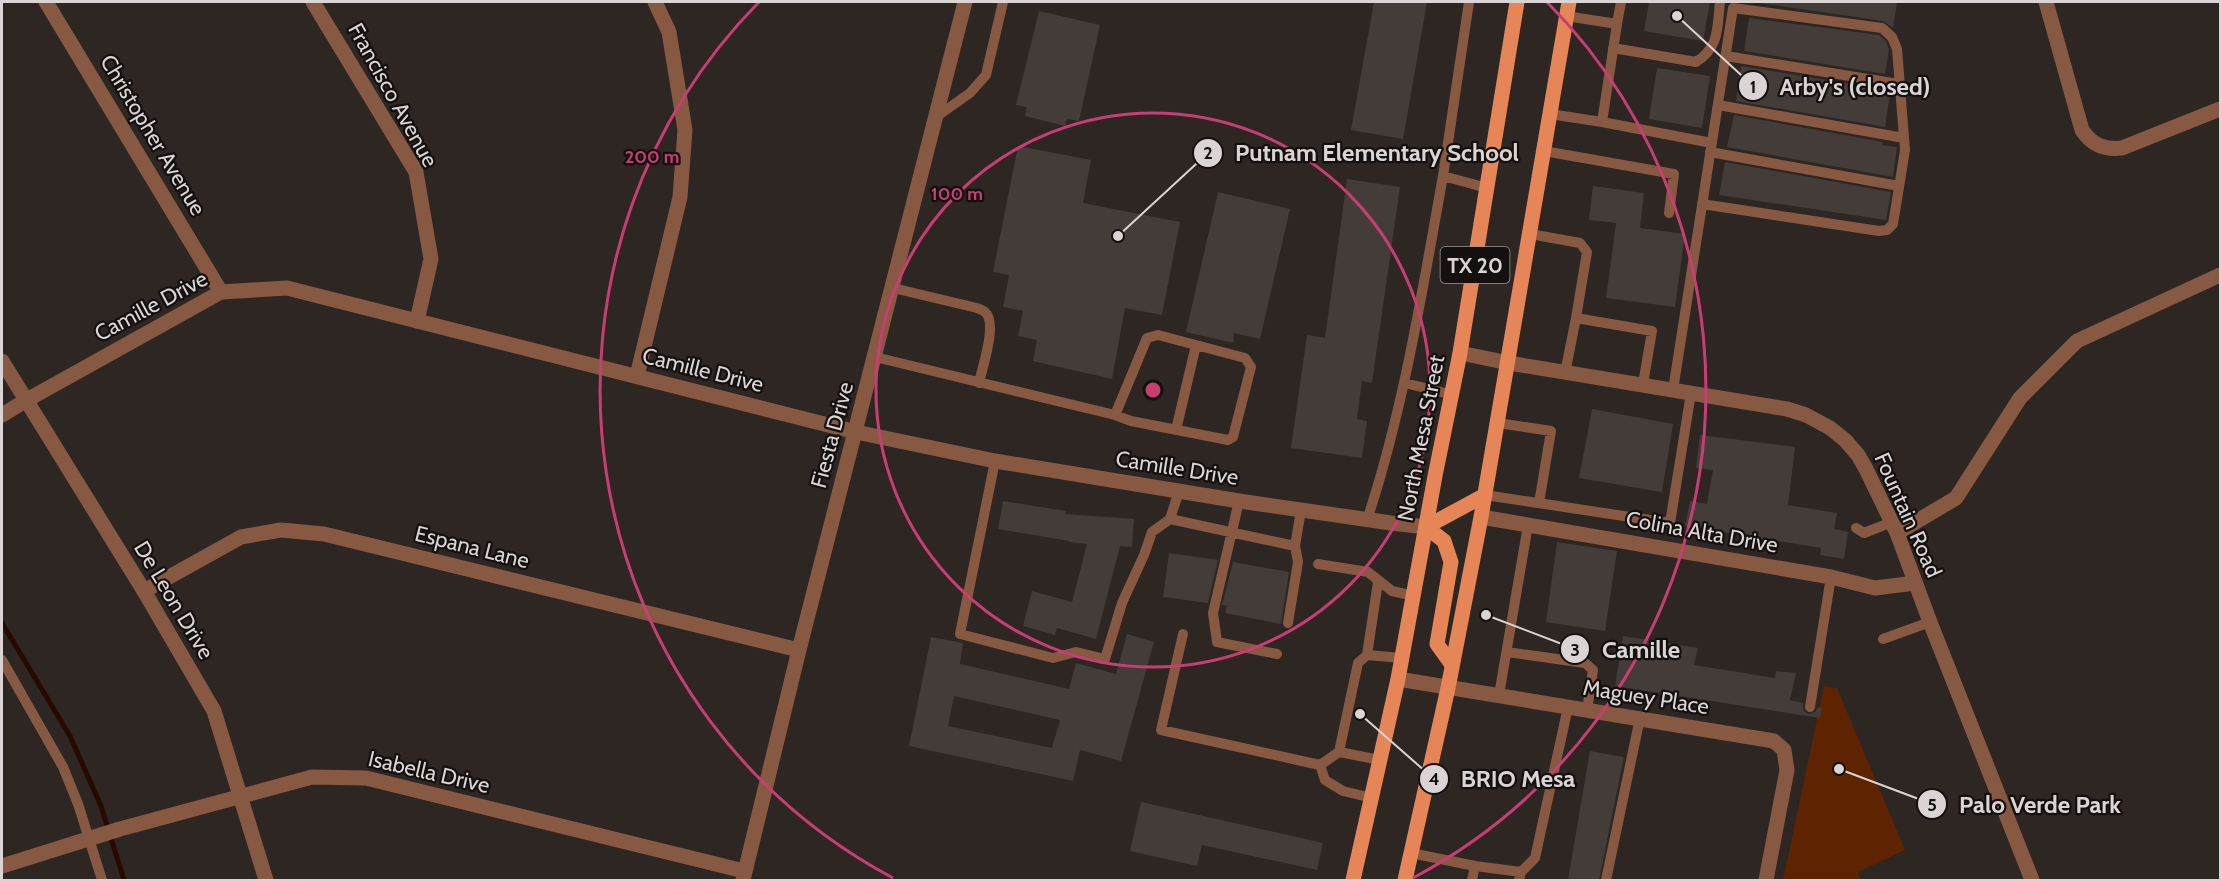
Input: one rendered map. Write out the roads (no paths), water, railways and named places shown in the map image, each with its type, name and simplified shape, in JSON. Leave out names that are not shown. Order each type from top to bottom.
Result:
[{"type":"main road","name":"North Mesa Street","points":[[1353,880],[1398,679],[1461,353],[1517,2]]},
{"type":"main road","name":"TX 20","points":[[1405,880],[1448,688],[1481,517],[1568,9]]},
{"type":"main road","points":[[1452,665],[1437,644],[1451,562],[1444,541],[1426,527],[1485,495]]},
{"type":"street","name":"Christopher Avenue","points":[[46,2],[221,292]]},
{"type":"street","name":"Francisco Avenue","points":[[313,2],[416,172],[431,259],[417,321]]},
{"type":"street","points":[[637,376],[680,197],[685,130],[669,32],[655,2]]},
{"type":"street","name":"Fiesta Drive","points":[[743,876],[798,650],[965,2]]},
{"type":"street","points":[[2046,2],[2082,130],[2095,144],[2111,149],[2122,148],[2220,109]]},
{"type":"street","points":[[1894,528],[1956,498],[2020,398],[2077,341],[2220,275]]},
{"type":"street","name":"Camille Drive","points":[[2,415],[221,292],[288,288],[856,432],[995,461],[1239,501],[1426,527]]},
{"type":"street","name":"Fountain Road","points":[[1461,353],[1565,373],[1787,409],[1806,415],[1830,428],[1858,455],[1894,528],[2032,880]]},
{"type":"street","name":"De Leon Drive","points":[[2,362],[144,591],[213,711],[266,880]]},
{"type":"street","name":"Colina Alta Drive","points":[[1481,517],[1831,577],[1875,588],[1915,584]]},
{"type":"street","name":"Espana Lane","points":[[144,591],[241,537],[281,530],[324,534],[798,650]]},
{"type":"street","name":"Maguey Place","points":[[1398,679],[1768,739],[1779,745],[1786,756],[1786,770],[1766,880]]},
{"type":"street","name":"Isabella Drive","points":[[2,866],[120,829],[312,777],[366,778],[743,876]]},
{"type":"lane","points":[[936,117],[970,93],[986,75],[1003,2]]},
{"type":"lane","points":[[1367,520],[1383,473],[1405,383],[1443,176],[1468,2]]},
{"type":"lane","points":[[1602,122],[1621,2]]},
{"type":"lane","points":[[1613,48],[1696,62],[1707,54],[1715,42],[1720,2]]},
{"type":"lane","points":[[1673,390],[1702,204],[1711,147],[1726,56],[1733,8],[1882,28],[1892,37],[1897,49],[1905,150],[1893,224],[1887,230],[1879,231],[1702,204]]},
{"type":"lane","points":[[1568,9],[1617,24]]},
{"type":"lane","points":[[1726,56],[1899,84]]},
{"type":"lane","points":[[1718,105],[1904,138]]},
{"type":"lane","points":[[1550,114],[1602,122],[1899,186]]},
{"type":"lane","points":[[1544,151],[1674,174],[1669,213]]},
{"type":"lane","points":[[1443,176],[1487,188]]},
{"type":"lane","points":[[1530,234],[1580,243],[1587,252],[1565,373]]},
{"type":"lane","points":[[893,288],[976,308],[986,313],[990,320],[991,330],[979,383]]},
{"type":"lane","points":[[1576,318],[1652,331],[1643,384]]},
{"type":"lane","points":[[875,357],[1115,415],[1131,421],[1228,440],[1233,437],[1251,367],[1245,358],[1158,335],[1147,338],[1115,415]]},
{"type":"lane","points":[[1176,430],[1196,345]]},
{"type":"lane","points":[[1405,383],[1453,395]]},
{"type":"lane","points":[[1485,495],[1670,523],[1691,393]]},
{"type":"lane","points":[[1498,423],[1551,431],[1539,503]]},
{"type":"lane","points":[[995,461],[960,634],[1053,658],[1076,652],[1105,658],[1122,603],[1152,532],[1170,519],[1179,491]]},
{"type":"lane","points":[[1239,501],[1213,613],[1217,642],[1277,654]]},
{"type":"lane","points":[[1288,623],[1298,562],[1295,546],[1301,510]]},
{"type":"lane","points":[[1170,519],[1295,546]]},
{"type":"lane","points":[[1499,695],[1528,525]]},
{"type":"lane","points":[[1856,528],[1864,533],[1894,528]]},
{"type":"lane","points":[[1318,564],[1368,572],[1392,591],[1414,596]]},
{"type":"lane","points":[[1810,707],[1831,577]]},
{"type":"lane","points":[[1183,634],[1161,730],[1320,765],[1339,752],[1358,663],[1367,655],[1378,582]]},
{"type":"lane","points":[[1883,639],[1930,622]]},
{"type":"lane","points":[[1507,652],[1584,663],[1593,670],[1587,710]]},
{"type":"lane","points":[[1367,655],[1402,658]]},
{"type":"lane","points":[[2,660],[63,767],[93,838],[102,880]]},
{"type":"lane","points":[[1411,853],[1520,876],[1535,858],[1568,707]]},
{"type":"lane","points":[[1606,880],[1640,718]]},
{"type":"lane","points":[[1339,752],[1380,760]]},
{"type":"lane","points":[[1320,765],[1325,780],[1334,786],[1343,791],[1372,798]]},
{"type":"lane","points":[[1472,880],[1475,866]]},
{"type":"waterway","points":[[2,623],[70,736],[101,806],[124,880]]},
{"type":"place","name":"Arby's (closed)","points":[[1677,16]]},
{"type":"place","name":"Putnam Elementary School","points":[[1118,236]]},
{"type":"place","name":"Camille","points":[[1486,615]]},
{"type":"place","name":"BRIO Mesa","points":[[1360,714]]},
{"type":"place","name":"Palo Verde Park","points":[[1839,769]]}]
